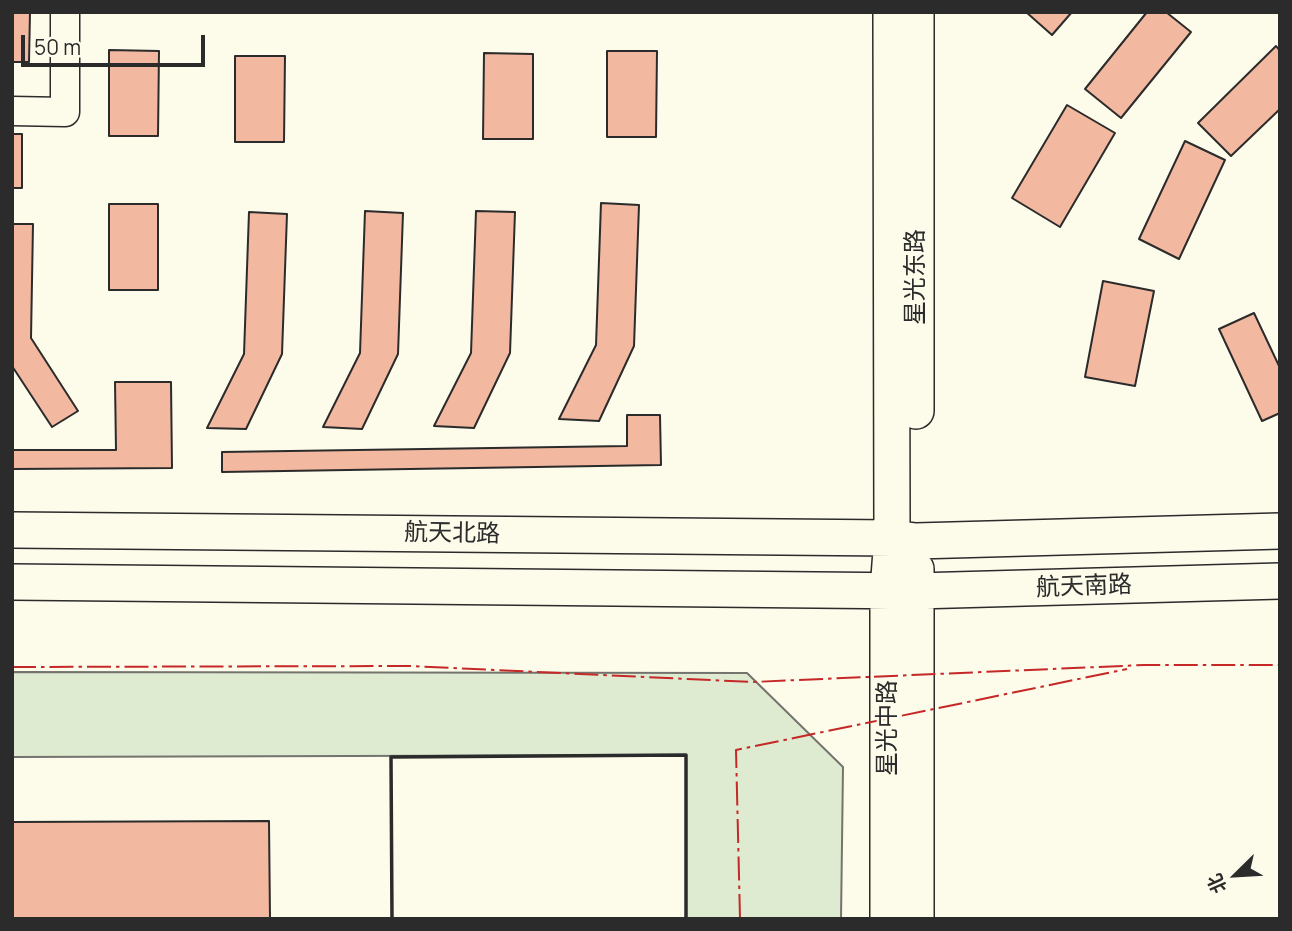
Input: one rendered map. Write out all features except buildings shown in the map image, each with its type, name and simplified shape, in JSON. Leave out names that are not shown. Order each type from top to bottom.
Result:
[{"type":"main road","name":"星光东路","points":[[891,12],[904,540]]},
{"type":"main road","name":"星光东路","points":[[904,540],[916,12]]},
{"type":"main road","name":"航天北路","points":[[12,530],[904,540]]},
{"type":"main road","name":"航天南路","points":[[904,540],[1280,531]]},
{"type":"main road","name":"星光中路","points":[[888,919],[904,540]]},
{"type":"main road","name":"航天南路","points":[[902,591],[1280,581]]},
{"type":"main road","points":[[12,582],[902,591]]},
{"type":"main road","name":"星光中路","points":[[902,591],[916,919]]},
{"type":"street","points":[[12,111],[65,112],[65,12]]},
{"type":"green space","points":[[12,672],[747,673],[843,767],[841,919],[686,919],[686,755],[12,757]]},
{"type":"wall","points":[[392,919],[391,757],[686,755],[686,919]]},
{"type":"power","points":[[12,667],[410,666],[753,682],[1144,665],[1280,665]]},
{"type":"power","points":[[740,918],[736,750],[1127,669]]}]
